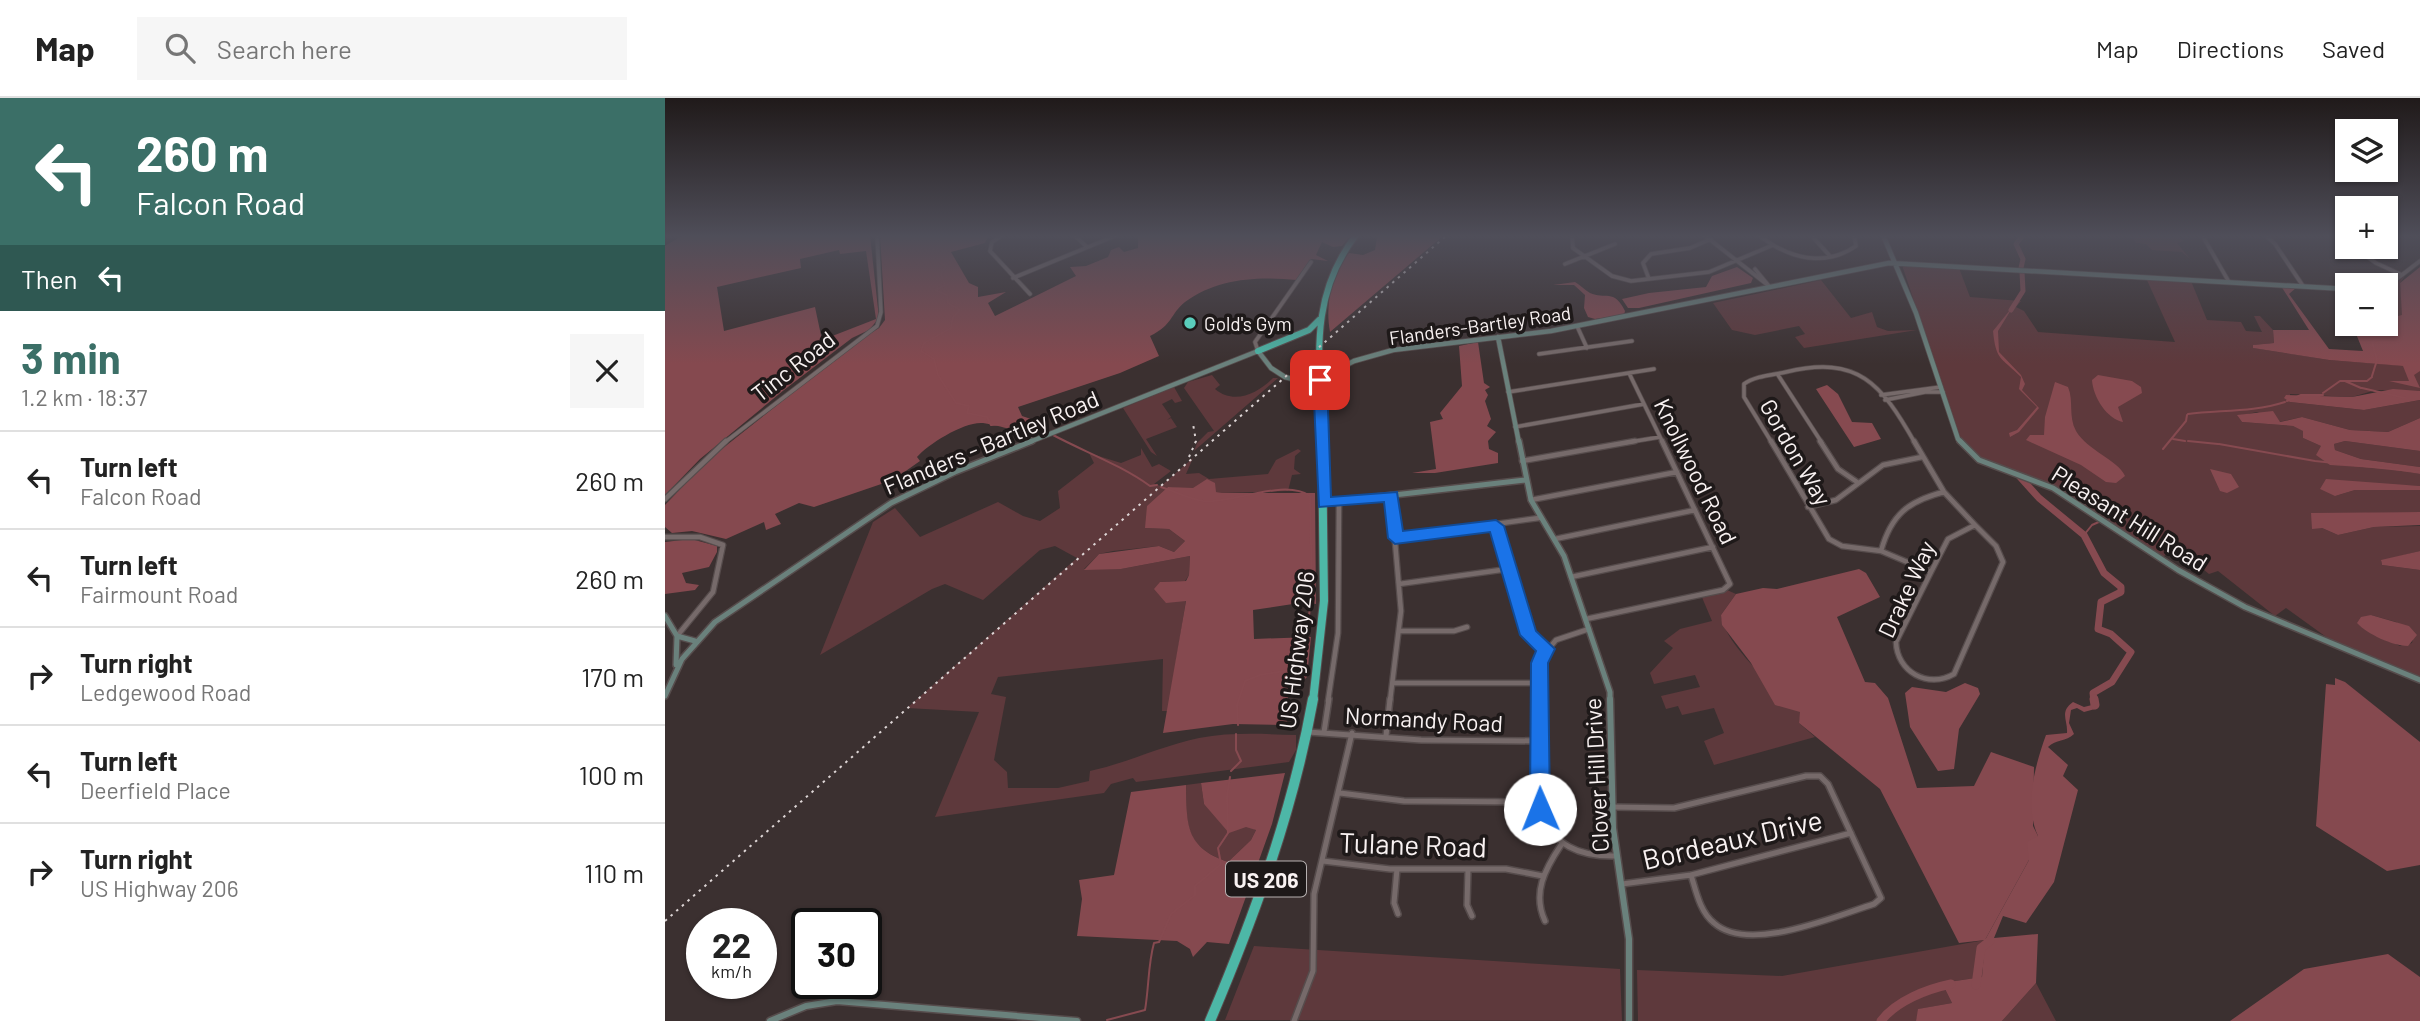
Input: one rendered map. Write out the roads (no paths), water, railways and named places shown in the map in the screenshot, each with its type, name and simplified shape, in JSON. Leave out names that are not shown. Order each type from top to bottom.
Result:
[{"type":"highway","name":"US Highway 206","points":[[1210,1021],[1272,861],[1307,732],[1323,620],[1324,503],[1319,320],[1327,278]]},
{"type":"highway","points":[[1258,351],[1311,329],[1319,320]]},
{"type":"main road","name":"Flanders - Bartley Road","points":[[695,641],[727,613],[905,495],[1258,351]]},
{"type":"street","name":"Tinc Road","points":[[665,499],[718,448],[877,326],[881,312],[879,278]]},
{"type":"street","points":[[1013,278],[1030,294]]},
{"type":"street","points":[[1300,278],[1255,342],[1258,351],[1271,368],[1285,377],[1300,381],[1320,380]]},
{"type":"street","points":[[1617,278],[1657,278]]},
{"type":"street","points":[[1760,278],[1769,286]]},
{"type":"street","name":"Flanders-Bartley Road","points":[[1320,380],[1355,361],[1385,351],[1577,326],[1809,278]]},
{"type":"street","name":"Pleasant Hill Road","points":[[1901,278],[1916,313],[1959,441],[1979,460],[2053,488],[2178,570],[2245,607],[2378,660],[2420,680]]},
{"type":"street","name":"Flanders-Bartley Road","points":[[2162,278],[2335,288]]},
{"type":"street","points":[[2227,278],[2229,282]]},
{"type":"street","points":[[2298,278],[2303,286]]},
{"type":"street","points":[[1577,326],[1587,348]]},
{"type":"street","name":"Clover Hill Drive","points":[[1498,337],[1531,500],[1539,518],[1555,539],[1571,577],[1610,692],[1612,807],[1629,939],[1629,1021]]},
{"type":"street","points":[[1539,354],[1632,341]]},
{"type":"street","name":"Gordon Way","points":[[1854,371],[1829,366],[1778,375],[1746,382],[1742,393],[1829,539],[1842,546],[1881,551],[1932,572]]},
{"type":"street","points":[[1508,392],[1654,369]]},
{"type":"street","name":"Drake Way","points":[[1854,371],[1868,379],[1883,398],[1944,492],[1976,525],[1999,550],[2003,562],[1957,668],[1951,677],[1936,681],[1910,671],[1895,653],[1896,642],[1950,537],[1976,525]]},
{"type":"street","name":"Knollwood Road","points":[[1585,619],[1723,590],[1730,585],[1629,373]]},
{"type":"street","points":[[1778,375],[1838,469],[1857,482]]},
{"type":"street","points":[[1883,398],[1920,388],[1942,390]]},
{"type":"street","points":[[1883,398],[1942,390]]},
{"type":"street","points":[[1515,427],[1644,404]]},
{"type":"street","points":[[1521,461],[1660,437]]},
{"type":"street","points":[[1808,507],[1836,500],[1883,465],[1923,457]]},
{"type":"street","points":[[1531,500],[1677,472]]},
{"type":"street","points":[[1324,503],[1525,480]]},
{"type":"street","points":[[1881,551],[1888,524],[1900,509],[1917,499],[1944,492]]},
{"type":"street","points":[[1386,736],[1400,631],[1399,584],[1391,495]]},
{"type":"street","points":[[1324,732],[1339,606],[1339,501]]},
{"type":"street","points":[[1555,539],[1695,510]]},
{"type":"street","points":[[1395,538],[1539,518]]},
{"type":"street","points":[[1496,526],[1528,635],[1546,649]]},
{"type":"street","points":[[665,537],[700,537],[723,545],[713,592],[677,636]]},
{"type":"street","points":[[1571,577],[1713,547]]},
{"type":"street","points":[[1399,584],[1508,569]]},
{"type":"street","points":[[665,617],[677,636],[675,672]]},
{"type":"street","points":[[1400,631],[1454,631],[1467,627]]},
{"type":"street","points":[[1589,629],[1561,636],[1546,649],[1540,663],[1539,802],[1544,823],[1561,845],[1581,854],[1617,856]]},
{"type":"street","points":[[665,696],[675,672],[695,641],[677,636]]},
{"type":"street","points":[[1394,683],[1540,683]]},
{"type":"street","name":"Normandy Road","points":[[1307,732],[1352,733],[1421,740],[1540,741]]},
{"type":"street","points":[[1294,1021],[1313,971],[1312,911],[1352,733]]},
{"type":"street","points":[[1612,807],[1674,808],[1815,775],[1821,776],[1828,785],[1881,898],[1874,904],[1769,933],[1740,936],[1721,929],[1708,916],[1691,875]]},
{"type":"street","points":[[1340,793],[1414,802],[1539,802]]},
{"type":"street","name":"Bordeaux Drive","points":[[1622,884],[1691,875],[1851,833]]},
{"type":"street","points":[[1545,921],[1539,912],[1543,876],[1561,845]]},
{"type":"street","name":"Tulane Road","points":[[1323,861],[1397,869],[1518,870],[1543,876]]},
{"type":"street","points":[[1397,869],[1394,903],[1398,914]]},
{"type":"street","points":[[1468,869],[1467,905],[1472,916]]},
{"type":"street","points":[[770,1021],[806,1006],[837,1002],[1045,1016],[1077,1021]]},
{"type":"waterway","points":[[942,278],[945,285],[935,290],[947,295],[948,303],[960,310],[953,317],[951,328],[924,343],[921,351],[934,359],[938,375],[956,403],[969,406],[967,413],[987,417],[991,425],[1022,423],[1027,424],[1026,428],[1049,432]]},
{"type":"waterway","points":[[2011,310],[2023,291],[2022,278]]},
{"type":"waterway","points":[[2372,376],[2377,360],[2372,341],[2377,340]]},
{"type":"waterway","points":[[2345,381],[2367,381],[2372,377]]},
{"type":"waterway","points":[[2323,393],[2340,381],[2345,381]]},
{"type":"waterway","points":[[2345,381],[2361,388]]},
{"type":"waterway","points":[[2362,388],[2405,398]]},
{"type":"waterway","points":[[2287,401],[2301,395],[2323,395]]},
{"type":"waterway","points":[[2188,414],[2249,409],[2285,402]]},
{"type":"waterway","points":[[2163,449],[2186,421],[2187,415]]},
{"type":"waterway","points":[[1053,435],[1115,465],[1150,486],[1157,485]]},
{"type":"waterway","points":[[2173,439],[2185,441]]},
{"type":"waterway","points":[[2188,441],[2218,444]]},
{"type":"waterway","points":[[2219,444],[2315,461],[2420,472]]},
{"type":"waterway","points":[[2020,477],[2039,498],[2084,535],[2104,573],[2121,587],[2121,592],[2101,602],[2098,629],[2111,634],[2131,652],[2112,682],[2093,693],[2094,701]]},
{"type":"waterway","points":[[1161,487],[1203,501],[1273,490],[1299,491],[1310,496],[1312,593],[1308,623]]},
{"type":"waterway","points":[[2084,535],[2092,525],[2101,521]]},
{"type":"waterway","points":[[1238,725],[1237,705],[1245,681],[1260,675],[1297,669],[1304,658],[1307,630]]},
{"type":"waterway","points":[[2094,699],[2095,705]]},
{"type":"waterway","points":[[1231,771],[1241,761],[1236,750],[1236,734]]},
{"type":"waterway","points":[[1107,1020],[1145,1010],[1154,943],[1159,942],[1171,914],[1195,895],[1195,886],[1221,864],[1218,848],[1228,833],[1227,796],[1230,777]]},
{"type":"waterway","points":[[1976,985],[1981,948],[1990,941]]},
{"type":"waterway","points":[[1881,1021],[1895,1007],[1913,997],[1951,984]]},
{"type":"railway","points":[[665,921],[1398,278]]},
{"type":"railway","points":[[1189,457],[1196,441],[1193,424]]},
{"type":"place","name":"Gold's Gym","points":[[1190,323]]}]
